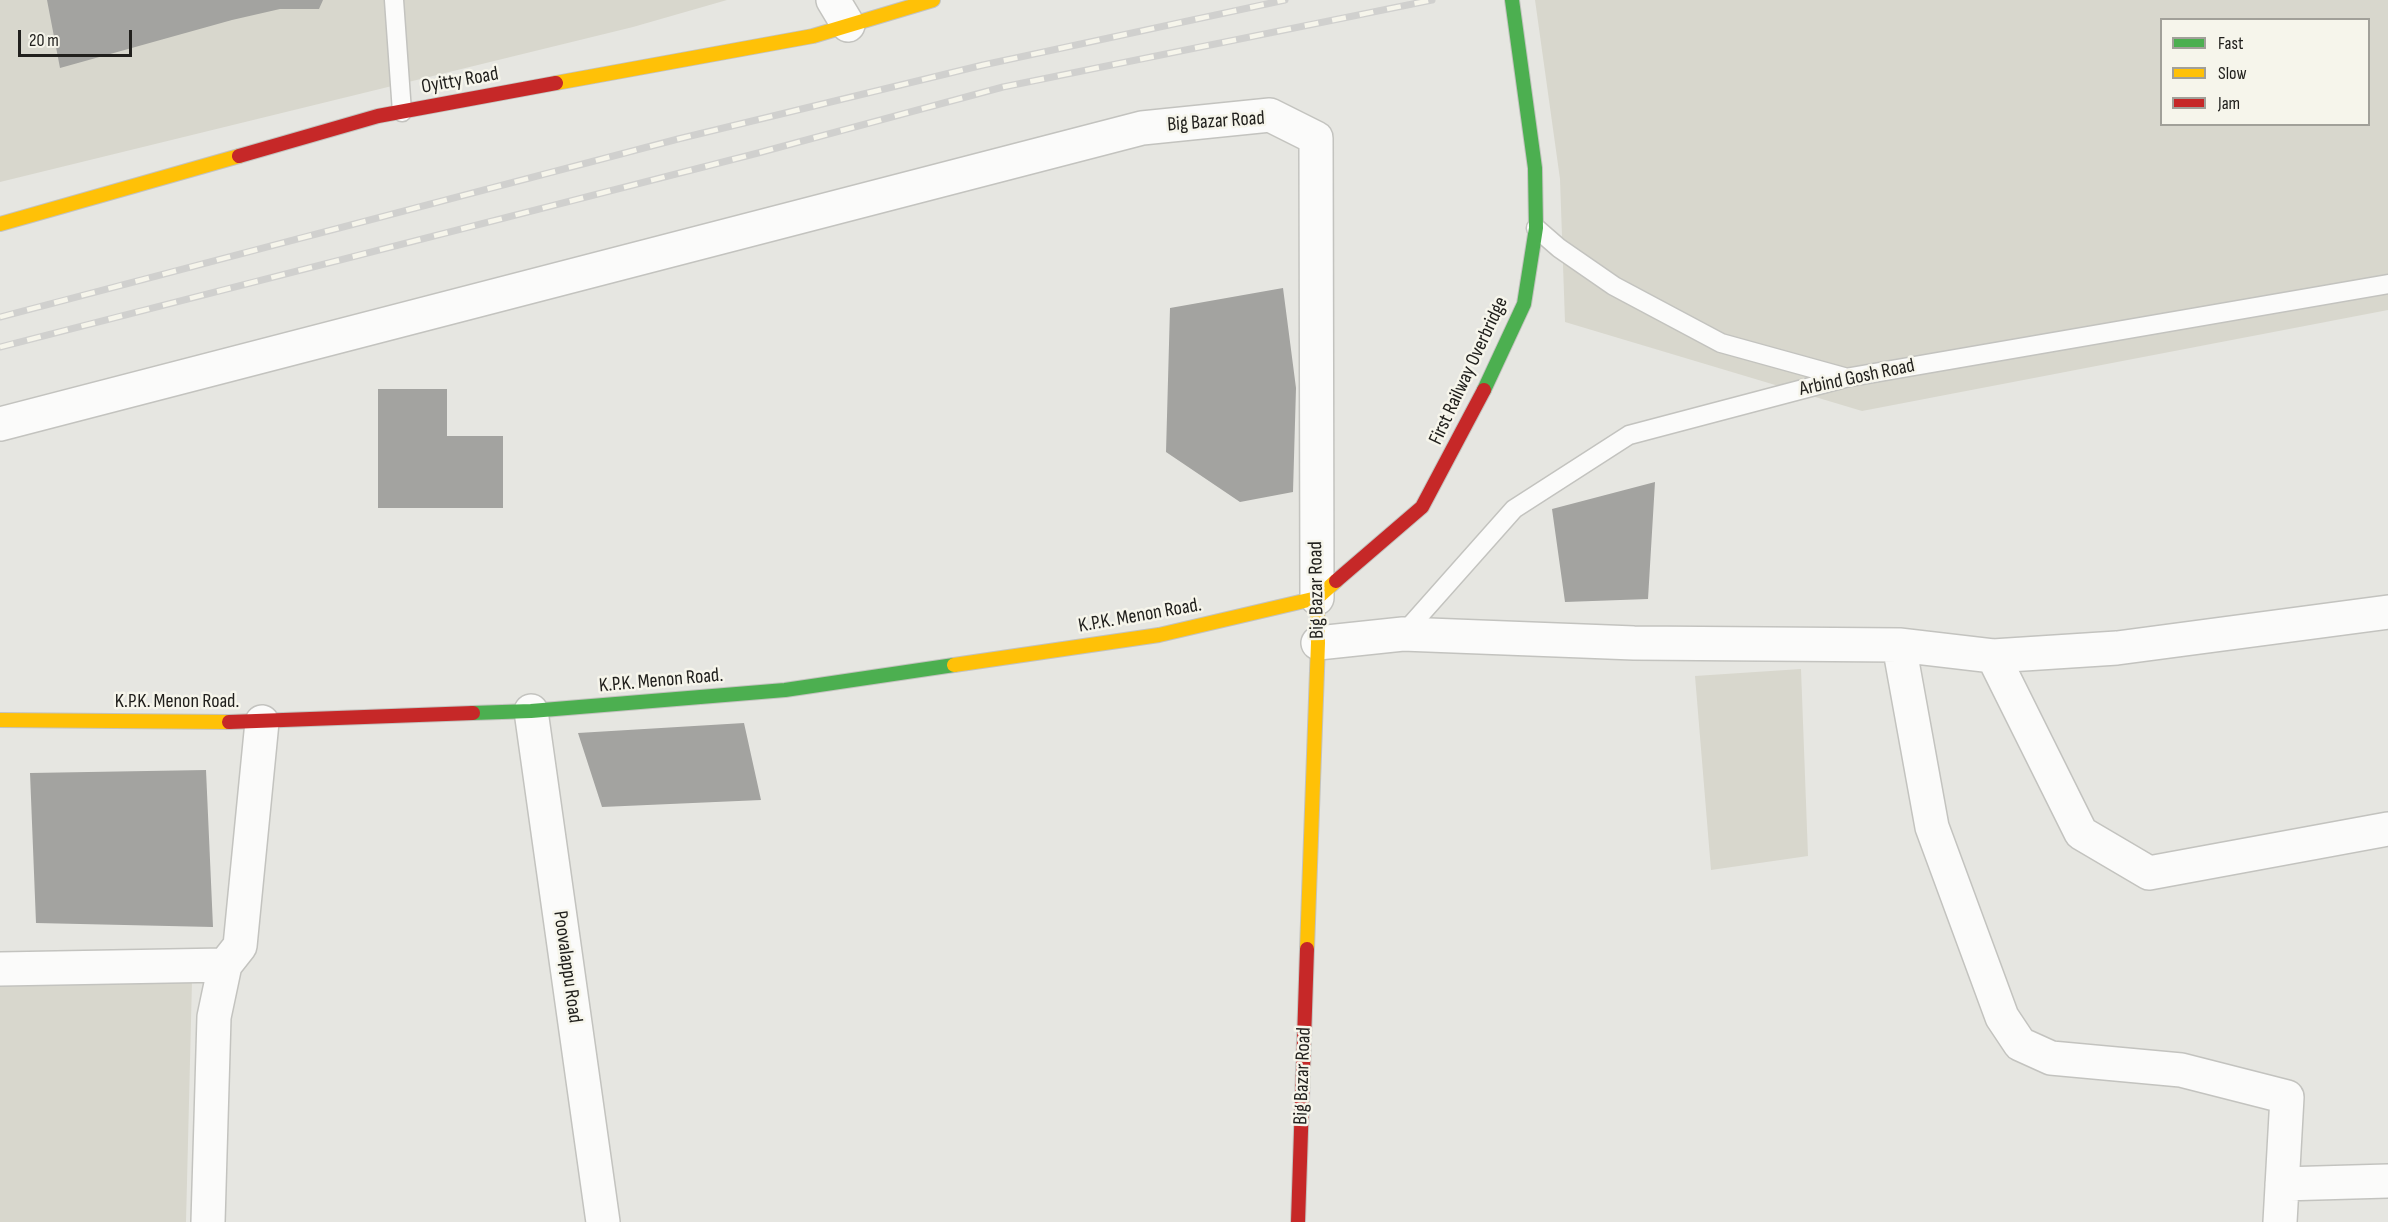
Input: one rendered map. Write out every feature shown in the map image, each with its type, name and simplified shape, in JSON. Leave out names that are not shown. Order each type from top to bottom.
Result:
[{"type":"main road","name":"Oyitty Road","points":[[0,224],[378,116],[813,36],[841,13],[933,0]]},
{"type":"main road","name":"First Railway Overbridge","points":[[1317,598],[1422,507],[1471,418],[1524,304],[1536,228],[1534,168],[1512,0]]},
{"type":"main road","name":"Big Bazar Road","points":[[1298,1222],[1318,643],[1317,598]]},
{"type":"main road","name":"K.P.K. Menon Road.","points":[[0,720],[262,722],[531,711],[797,688],[1159,635],[1317,598]]},
{"type":"street","name":"Big Bazar Road","points":[[0,424],[1142,128],[1270,115],[1316,138],[1317,598]]},
{"type":"street","points":[[1318,643],[1402,634],[1634,643],[1899,645],[1993,656],[2117,648],[2388,612]]},
{"type":"street","points":[[1899,645],[1932,826],[2002,1017],[2020,1044],[2050,1059],[2181,1070],[2287,1097],[2280,1222]]},
{"type":"street","points":[[1993,656],[2081,833],[2149,873],[2388,829]]},
{"type":"street","name":"Poovalappu Road","points":[[531,711],[603,1222]]},
{"type":"street","points":[[207,1222],[214,1017],[225,965],[240,946],[262,722]]},
{"type":"street","points":[[0,969],[225,965]]},
{"type":"street","points":[[2282,1184],[2388,1181]]},
{"type":"lane","points":[[394,0],[402,112]]},
{"type":"lane","points":[[1536,228],[1559,248],[1614,286],[1721,343],[1845,378]]},
{"type":"lane","name":"Arbind Gosh Road","points":[[1402,634],[1514,509],[1629,435],[1845,378],[2388,284]]},
{"type":"shaded area","points":[[0,0],[727,0],[633,27],[0,182]]},
{"type":"shaded area","points":[[1535,0],[2388,0],[2388,310],[1862,411],[1565,322],[1560,179]]},
{"type":"shaded area","points":[[1801,669],[1808,856],[1711,870],[1695,676]]},
{"type":"shaded area","points":[[0,981],[192,981],[186,1222],[0,1222]]},
{"type":"building","points":[[47,0],[323,0],[319,9],[280,9],[232,20],[60,68]]},
{"type":"building","points":[[1283,288],[1296,388],[1293,492],[1240,502],[1166,452],[1170,308]]},
{"type":"building","points":[[378,389],[447,389],[447,436],[503,436],[503,508],[378,508]]},
{"type":"building","points":[[1655,482],[1648,599],[1565,602],[1552,509]]},
{"type":"building","points":[[744,723],[761,800],[602,807],[578,733]]},
{"type":"building","points":[[206,770],[213,927],[36,923],[30,773]]},
{"type":"railway","points":[[0,317],[678,139],[983,65],[1285,0]]},
{"type":"railway","points":[[0,347],[758,153],[1003,87],[1432,0]]},
{"type":"traffic: fast","points":[[1484,390],[1524,304],[1536,228],[1535,168],[1512,0]]},
{"type":"traffic: fast","points":[[473,713],[531,711],[785,690],[954,665]]},
{"type":"traffic: slow","points":[[556,83],[813,36],[933,0]]},
{"type":"traffic: slow","points":[[0,224],[239,156]]},
{"type":"traffic: slow","points":[[954,665],[1159,635],[1317,598],[1336,581]]},
{"type":"traffic: slow","points":[[1307,949],[1318,643],[1317,598]]},
{"type":"traffic: slow","points":[[0,720],[229,722]]},
{"type":"traffic: jam","points":[[239,156],[378,116],[556,83]]},
{"type":"traffic: jam","points":[[1336,581],[1422,507],[1484,390]]},
{"type":"traffic: jam","points":[[229,722],[473,713]]},
{"type":"traffic: jam","points":[[1298,1222],[1307,949]]}]
